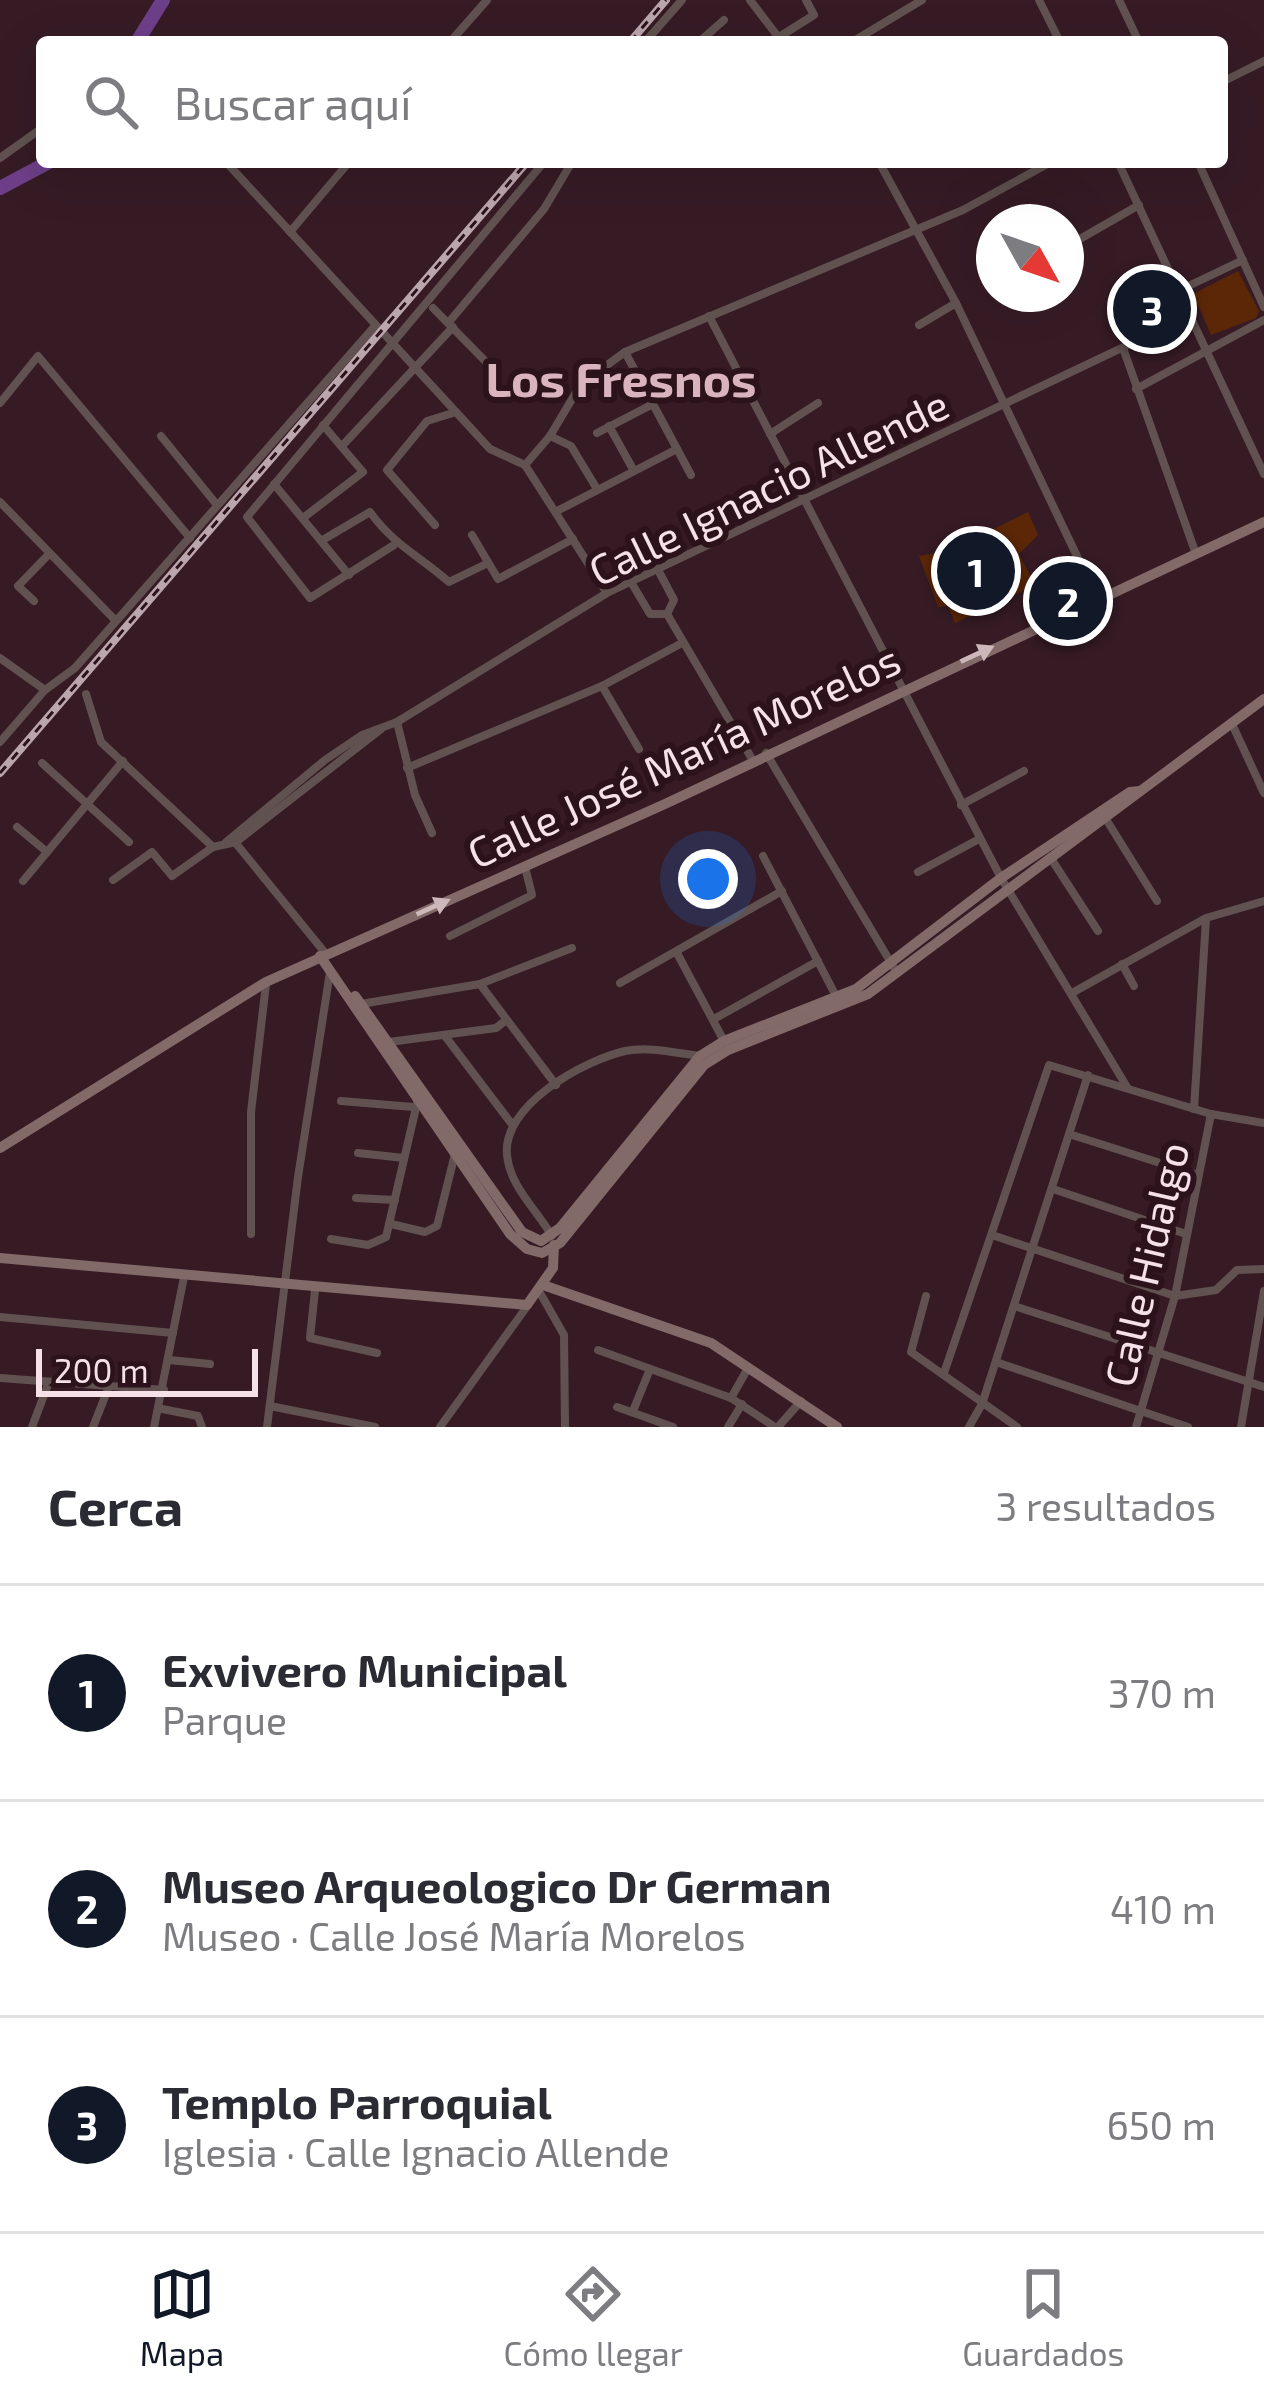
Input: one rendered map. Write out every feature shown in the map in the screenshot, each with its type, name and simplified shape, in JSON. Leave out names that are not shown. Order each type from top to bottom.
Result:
[{"type":"street","points":[[455,36],[487,0]]},
{"type":"street","points":[[650,36],[682,0]]},
{"type":"street","points":[[750,0],[778,36]]},
{"type":"street","points":[[786,36],[814,15],[806,0]]},
{"type":"street","points":[[862,36],[922,0]]},
{"type":"street","points":[[1040,0],[1057,36]]},
{"type":"street","points":[[1118,0],[1136,36]]},
{"type":"street","points":[[706,36],[724,20]]},
{"type":"street","points":[[1228,79],[1264,61]]},
{"type":"street","points":[[0,158],[36,132]]},
{"type":"street","points":[[231,168],[490,449],[525,465],[607,593]]},
{"type":"street","points":[[290,232],[344,168]]},
{"type":"street","points":[[394,545],[310,598],[247,517],[539,168]]},
{"type":"street","points":[[341,446],[451,325],[544,209],[568,168]]},
{"type":"street","points":[[883,168],[956,303],[1097,598]]},
{"type":"street","points":[[525,465],[550,436],[580,384],[625,352],[963,210],[1041,168]]},
{"type":"street","points":[[1121,168],[1264,474]]},
{"type":"street","points":[[1201,168],[1264,308]]},
{"type":"street","points":[[1084,236],[1138,205]]},
{"type":"street","points":[[1180,290],[1243,260]]},
{"type":"street","points":[[919,325],[956,303]]},
{"type":"street","points":[[433,308],[498,374]]},
{"type":"street","name":"Calle Ignacio Allende","points":[[113,880],[152,852],[172,877],[230,840],[362,734],[397,722],[607,593],[803,498],[923,447],[1191,315]]},
{"type":"street","points":[[709,316],[961,805],[1126,1088]]},
{"type":"street","points":[[1136,389],[1264,320]]},
{"type":"street","points":[[0,742],[45,690],[75,668],[117,622],[375,326]]},
{"type":"street","points":[[1123,348],[1196,554]]},
{"type":"street","points":[[625,352],[691,475]]},
{"type":"street","points":[[0,404],[38,356],[190,538]]},
{"type":"street","points":[[770,434],[818,403]]},
{"type":"street","points":[[597,433],[652,404]]},
{"type":"street","points":[[435,525],[387,470],[428,421],[456,412]]},
{"type":"street","points":[[303,518],[363,472],[323,424]]},
{"type":"street","points":[[609,426],[634,471]]},
{"type":"street","points":[[161,436],[218,505]]},
{"type":"street","points":[[550,436],[571,446],[597,489]]},
{"type":"street","points":[[556,511],[677,449]]},
{"type":"street","points":[[274,483],[350,575]]},
{"type":"street","points":[[0,502],[117,622]]},
{"type":"street","points":[[321,541],[370,512],[394,545],[416,554],[448,582],[488,562]]},
{"type":"street","name":"Calle José María Morelos","points":[[0,1148],[321,952],[525,867],[1264,522]]},
{"type":"street","points":[[472,535],[498,579],[574,539]]},
{"type":"street","points":[[34,602],[18,586],[49,554]]},
{"type":"street","points":[[657,568],[674,600],[668,614],[682,643],[752,759]]},
{"type":"street","points":[[632,582],[650,614],[668,614]]},
{"type":"street","points":[[407,768],[602,686],[682,643]]},
{"type":"street","points":[[0,658],[45,690]]},
{"type":"street","points":[[602,686],[639,749]]},
{"type":"street","points":[[86,694],[101,742],[213,847]]},
{"type":"street","points":[[547,1245],[685,1084],[726,1045],[841,1009],[1004,883],[1264,699]]},
{"type":"street","points":[[397,722],[407,768],[432,833]]},
{"type":"street","points":[[1232,724],[1264,793]]},
{"type":"street","points":[[766,752],[894,968]]},
{"type":"street","points":[[23,881],[122,761]]},
{"type":"street","points":[[42,763],[129,842]]},
{"type":"street","points":[[961,805],[1024,771]]},
{"type":"street","points":[[1103,814],[1157,901]]},
{"type":"street","points":[[17,827],[47,853]]},
{"type":"street","points":[[918,872],[980,839]]},
{"type":"street","points":[[230,840],[321,952],[330,974],[389,1042],[418,1100],[489,1195]]},
{"type":"street","points":[[1047,852],[1098,932]]},
{"type":"street","points":[[763,856],[837,1000]]},
{"type":"street","points":[[450,936],[532,895],[525,867]]},
{"type":"street","points":[[620,983],[782,891]]},
{"type":"street","points":[[1072,993],[1206,918],[1264,901]]},
{"type":"street","points":[[1194,1109],[1206,918]]},
{"type":"street","points":[[358,1006],[480,984],[572,949]]},
{"type":"street","points":[[677,953],[726,1045]]},
{"type":"street","points":[[714,1018],[818,961]]},
{"type":"street","points":[[1123,964],[1134,986]]},
{"type":"street","points":[[511,1123],[556,1085],[628,1050],[700,1056],[837,1000],[894,968]]},
{"type":"street","points":[[268,1427],[283,1287],[330,974]]},
{"type":"street","points":[[251,1234],[251,1112],[266,982]]},
{"type":"street","points":[[480,984],[556,1085]]},
{"type":"street","points":[[358,1006],[455,1154],[522,1232],[547,1245]]},
{"type":"street","points":[[389,1042],[500,1027],[506,1019]]},
{"type":"street","points":[[446,1036],[511,1123],[509,1166],[542,1222],[547,1245],[543,1285],[564,1335],[565,1427]]},
{"type":"street","points":[[547,1245],[700,1056]]},
{"type":"street","points":[[944,1373],[1049,1065],[1211,1114],[1264,1123]]},
{"type":"street","points":[[969,1427],[982,1404],[1088,1075]]},
{"type":"street","points":[[341,1101],[418,1100]]},
{"type":"street","points":[[331,1239],[377,1244],[391,1225],[418,1100]]},
{"type":"street","name":"Calle Hidalgo","points":[[1136,1427],[1175,1296],[1211,1114]]},
{"type":"street","points":[[1069,1134],[1198,1175]]},
{"type":"street","points":[[358,1153],[404,1158]]},
{"type":"street","points":[[391,1225],[425,1232],[437,1226],[455,1154]]},
{"type":"street","points":[[1053,1190],[1186,1234]]},
{"type":"street","points":[[356,1198],[395,1200]]},
{"type":"street","points":[[992,1234],[1175,1296],[1207,1293],[1237,1270],[1264,1269]]},
{"type":"street","points":[[0,1258],[315,1290],[529,1304]]},
{"type":"street","points":[[154,1427],[162,1409],[184,1277]]},
{"type":"street","points":[[440,1427],[543,1285]]},
{"type":"street","points":[[543,1285],[703,1340],[837,1427]]},
{"type":"street","points":[[315,1290],[310,1338],[377,1353]]},
{"type":"street","points":[[1241,1427],[1264,1291]]},
{"type":"street","points":[[926,1296],[911,1350],[1017,1427]]},
{"type":"street","points":[[1014,1306],[1264,1387]]},
{"type":"street","points":[[0,1317],[172,1333]]},
{"type":"street","points":[[598,1349],[731,1398],[776,1427],[802,1400]]},
{"type":"street","points":[[169,1360],[210,1364]]},
{"type":"street","points":[[996,1362],[1188,1427]]},
{"type":"street","points":[[731,1398],[749,1366]]},
{"type":"street","points":[[633,1412],[650,1369]]},
{"type":"street","points":[[0,1378],[164,1390]]},
{"type":"street","points":[[32,1427],[49,1382]]},
{"type":"street","points":[[93,1427],[109,1389]]},
{"type":"street","points":[[728,1427],[742,1404]]},
{"type":"street","points":[[270,1406],[375,1427]]},
{"type":"street","points":[[617,1407],[673,1427]]},
{"type":"street","points":[[162,1409],[197,1416],[202,1427]]},
{"type":"shaded area","points":[[1238,271],[1259,311],[1256,318],[1211,335],[1193,294]]},
{"type":"shaded area","points":[[1028,512],[1038,535],[1019,554],[1035,585],[955,623],[948,606],[938,607],[919,556],[951,550]]},
{"type":"waterway","points":[[141,36],[163,0]]},
{"type":"waterway","points":[[0,188],[38,168]]},
{"type":"railway","points":[[635,36],[666,0]]},
{"type":"railway","points":[[0,773],[522,168]]},
{"type":"place","name":"Templo Parroquial","points":[[1152,309]]},
{"type":"place","name":"Exvivero Municipal","points":[[976,571]]},
{"type":"place","name":"Museo Arqueologico Dr German","points":[[1068,601]]},
{"type":"district","name":"Los Fresnos","points":[[621,378]]}]
